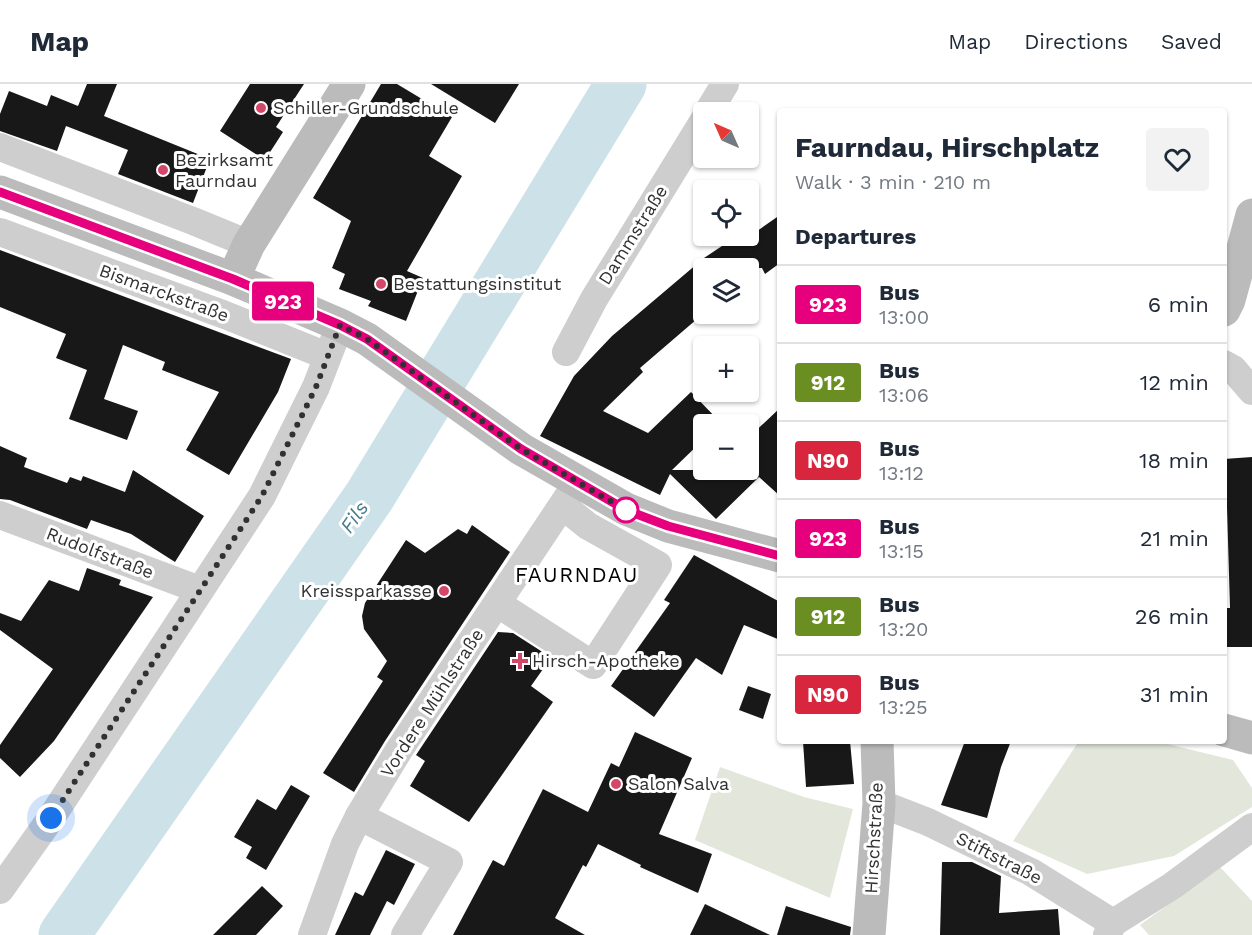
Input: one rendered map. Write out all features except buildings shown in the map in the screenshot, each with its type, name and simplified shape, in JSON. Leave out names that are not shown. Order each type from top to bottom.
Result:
[{"type":"street","points":[[233,279],[249,244],[349,84]]},
{"type":"street","points":[[714,102],[725,84]]},
{"type":"street","name":"Dammstraße","points":[[566,351],[594,299],[693,138]]},
{"type":"street","points":[[0,147],[194,220],[249,244]]},
{"type":"street","name":"Bismarckstraße","points":[[0,192],[233,279],[367,339],[521,449],[570,495],[626,510],[668,526],[777,555]]},
{"type":"street","points":[[1227,304],[1252,215]]},
{"type":"street","name":"Bismarckstraße","points":[[0,232],[225,315],[327,356]]},
{"type":"street","points":[[0,891],[262,496],[316,387],[340,325]]},
{"type":"street","points":[[1227,366],[1233,369],[1252,391]]},
{"type":"street","points":[[504,608],[593,665],[658,565],[588,526],[570,495]]},
{"type":"street","name":"Vordere Mühlstraße","points":[[312,935],[345,844],[360,816],[399,750],[504,608],[570,495]]},
{"type":"street","name":"Rudolfstraße","points":[[0,515],[200,591]]},
{"type":"street","points":[[1227,731],[1252,738]]},
{"type":"street","name":"Hirschstraße","points":[[869,935],[879,803],[877,744]]},
{"type":"street","name":"Stiftstraße","points":[[879,803],[928,822],[1022,868],[1110,929],[1252,828]]},
{"type":"street","points":[[360,816],[449,862],[405,935]]},
{"type":"shaded area","points":[[1077,744],[1167,744],[1233,760],[1252,788],[1252,807],[1174,856],[1087,874],[1013,841]]},
{"type":"shaded area","points":[[720,767],[804,797],[853,809],[830,898],[695,840]]},
{"type":"shaded area","points":[[1220,867],[1252,901],[1252,935],[1149,935],[1140,925]]},
{"type":"waterway","name":"Fils","points":[[64,935],[369,497],[621,84]]},
{"type":"bus line","name":"923","points":[[0,192],[233,279],[340,325],[367,339],[521,449],[626,510],[668,526],[777,555]]},
{"type":"place","name":"Schiller-Grundschule","points":[[261,108]]},
{"type":"place","name":"Bezirksamt Faurndau","points":[[163,170]]},
{"type":"place","name":"Bestattungsinstitut","points":[[381,284]]},
{"type":"place","name":"Kreissparkasse","points":[[444,591]]},
{"type":"place","name":"Hirsch-Apotheke","points":[[520,661]]},
{"type":"place","name":"Salon Salva","points":[[616,784]]},
{"type":"district","name":"FAURNDAU","points":[[577,575]]},
{"type":"route","points":[[51,818],[262,496],[316,387],[340,325],[367,339],[521,449],[626,510]]}]
